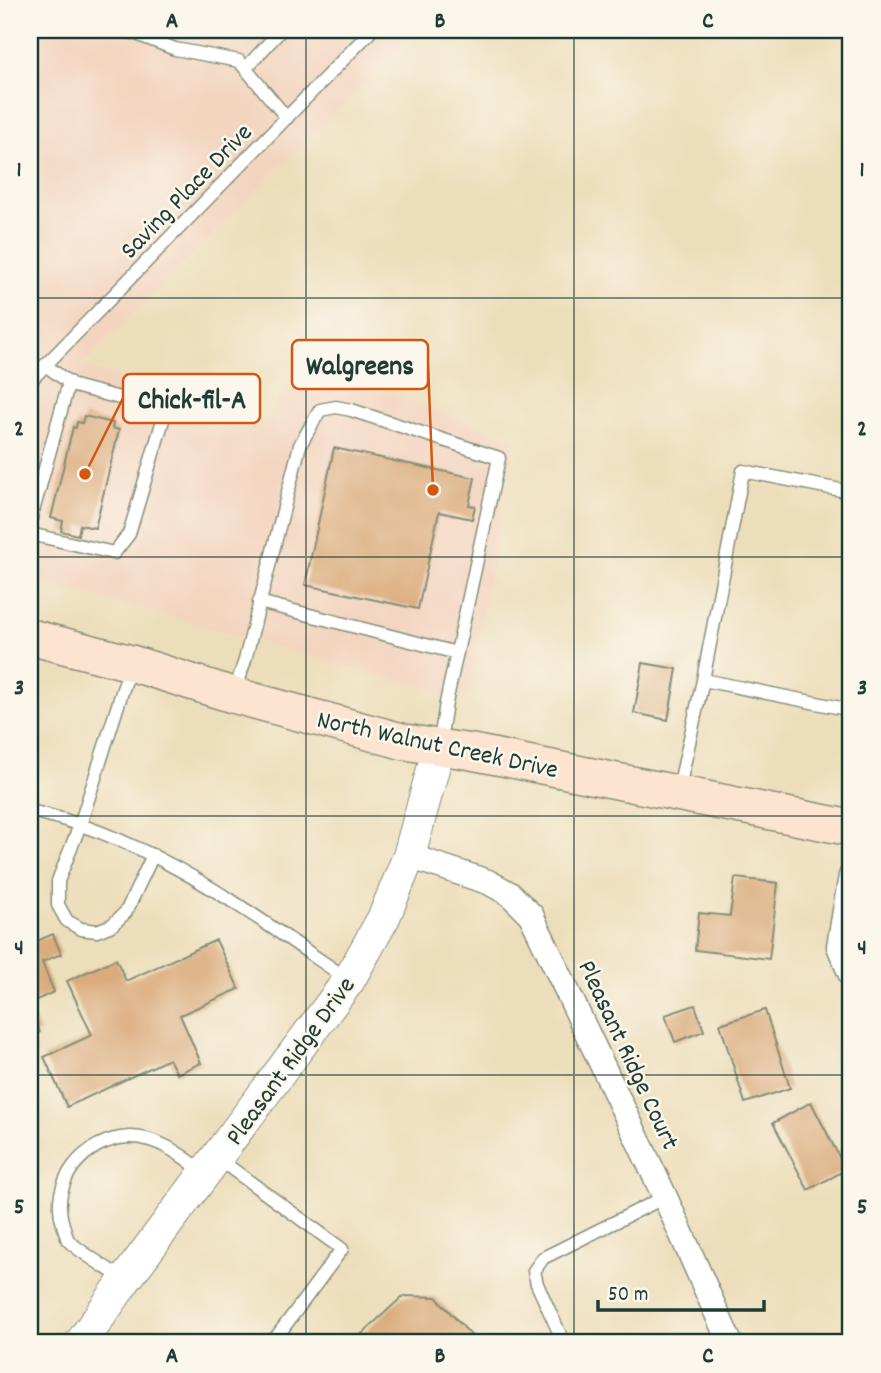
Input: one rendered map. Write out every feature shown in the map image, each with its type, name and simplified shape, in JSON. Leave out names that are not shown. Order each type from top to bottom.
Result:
[{"type":"main road","name":"North Walnut Creek Drive","points":[[30,637],[405,741],[851,828]]},
{"type":"street","name":"Pleasant Ridge Drive","points":[[81,1343],[348,981],[384,918],[409,856],[439,747]]},
{"type":"street","name":"Pleasant Ridge Court","points":[[409,856],[488,882],[510,894],[531,915],[665,1197],[730,1343]]},
{"type":"street","points":[[851,876],[839,946],[851,975]]},
{"type":"lane","points":[[126,30],[175,49],[239,61],[287,118]]},
{"type":"lane","points":[[246,68],[281,30]]},
{"type":"lane","name":"Saving Place Drive","points":[[30,382],[372,30]]},
{"type":"lane","points":[[30,534],[114,553],[129,534],[163,420],[150,406],[74,386],[45,365]]},
{"type":"lane","points":[[30,522],[69,382]]},
{"type":"lane","points":[[233,695],[300,445],[320,410],[336,407],[351,410],[499,458],[439,747]]},
{"type":"lane","points":[[677,795],[703,680],[743,471],[851,492]]},
{"type":"lane","points":[[259,602],[457,653]]},
{"type":"lane","points":[[131,663],[80,825],[58,881],[58,905],[66,921],[81,929],[97,931],[112,925],[126,912],[153,855]]},
{"type":"lane","points":[[703,680],[851,710]]},
{"type":"lane","points":[[30,811],[80,825],[153,855],[222,894],[348,981]]},
{"type":"lane","points":[[125,1280],[68,1240],[60,1216],[60,1192],[68,1171],[84,1155],[104,1143],[130,1137],[152,1140],[211,1166],[342,1249],[272,1343]]},
{"type":"lane","points":[[564,1343],[537,1284],[534,1271],[543,1258],[665,1197]]},
{"type":"shaded area","points":[[30,30],[417,30],[81,366],[267,422],[298,360],[514,439],[467,699],[30,579]]},
{"type":"building","points":[[84,416],[113,423],[112,428],[119,430],[95,528],[80,525],[78,535],[61,531],[63,521],[51,518],[73,427],[76,428],[77,422],[82,423]]},
{"type":"building","points":[[334,448],[475,478],[469,505],[475,506],[472,519],[439,512],[418,609],[305,585]]},
{"type":"building","points":[[643,663],[677,669],[668,720],[634,713]]},
{"type":"building","points":[[735,878],[778,883],[769,959],[695,950],[699,913],[730,916]]},
{"type":"building","points":[[53,934],[61,954],[42,962],[54,992],[30,1003],[30,944]]},
{"type":"building","points":[[216,940],[239,989],[180,1015],[201,1063],[177,1074],[169,1059],[67,1107],[44,1057],[92,1035],[67,981],[116,959],[126,981]]},
{"type":"building","points":[[695,1005],[704,1031],[675,1042],[665,1015]]},
{"type":"building","points":[[30,1010],[40,1032],[30,1036]]},
{"type":"building","points":[[765,1010],[790,1088],[745,1103],[720,1024]]},
{"type":"building","points":[[30,1036],[37,1054],[30,1057]]},
{"type":"building","points":[[811,1102],[846,1170],[808,1190],[773,1123]]},
{"type":"building","points":[[403,1296],[436,1297],[478,1343],[352,1343]]},
{"type":"place","name":"Chick-fil-A","points":[[85,474]]},
{"type":"place","name":"Walgreens","points":[[433,490]]}]
